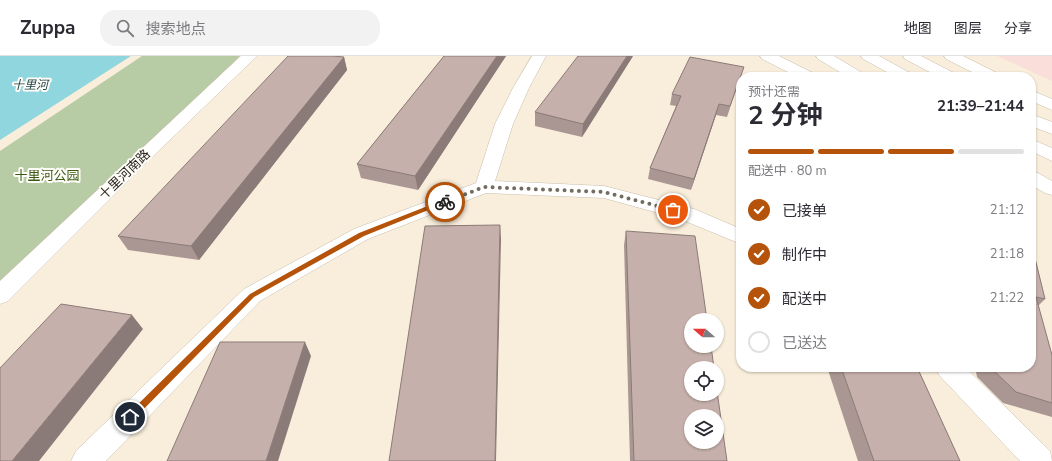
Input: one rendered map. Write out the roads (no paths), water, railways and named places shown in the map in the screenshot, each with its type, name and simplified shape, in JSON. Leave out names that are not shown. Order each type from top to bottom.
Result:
[{"type":"street","name":"十里河南路","points":[[0,295],[141,158],[250,56]]},
{"type":"street","points":[[484,187],[504,124],[521,88],[540,56]]},
{"type":"street","points":[[767,56],[800,72]]},
{"type":"street","points":[[823,56],[850,72]]},
{"type":"street","points":[[868,56],[898,72]]},
{"type":"street","points":[[910,56],[940,72]]},
{"type":"street","points":[[951,56],[984,72]]},
{"type":"street","points":[[1036,97],[1052,105]]},
{"type":"street","points":[[1036,122],[1052,130]]},
{"type":"street","points":[[1036,147],[1052,156]]},
{"type":"street","points":[[1036,180],[1052,189]]},
{"type":"street","points":[[86,461],[252,296],[361,234],[484,187],[604,192],[687,214],[736,235]]},
{"type":"street","points":[[1036,189],[1052,197]]},
{"type":"street","points":[[953,372],[1040,461]]},
{"type":"water","name":"十里河","points":[[0,56],[131,56],[0,140]]},
{"type":"park label","name":"十里河公园","points":[[47,175]]}]
